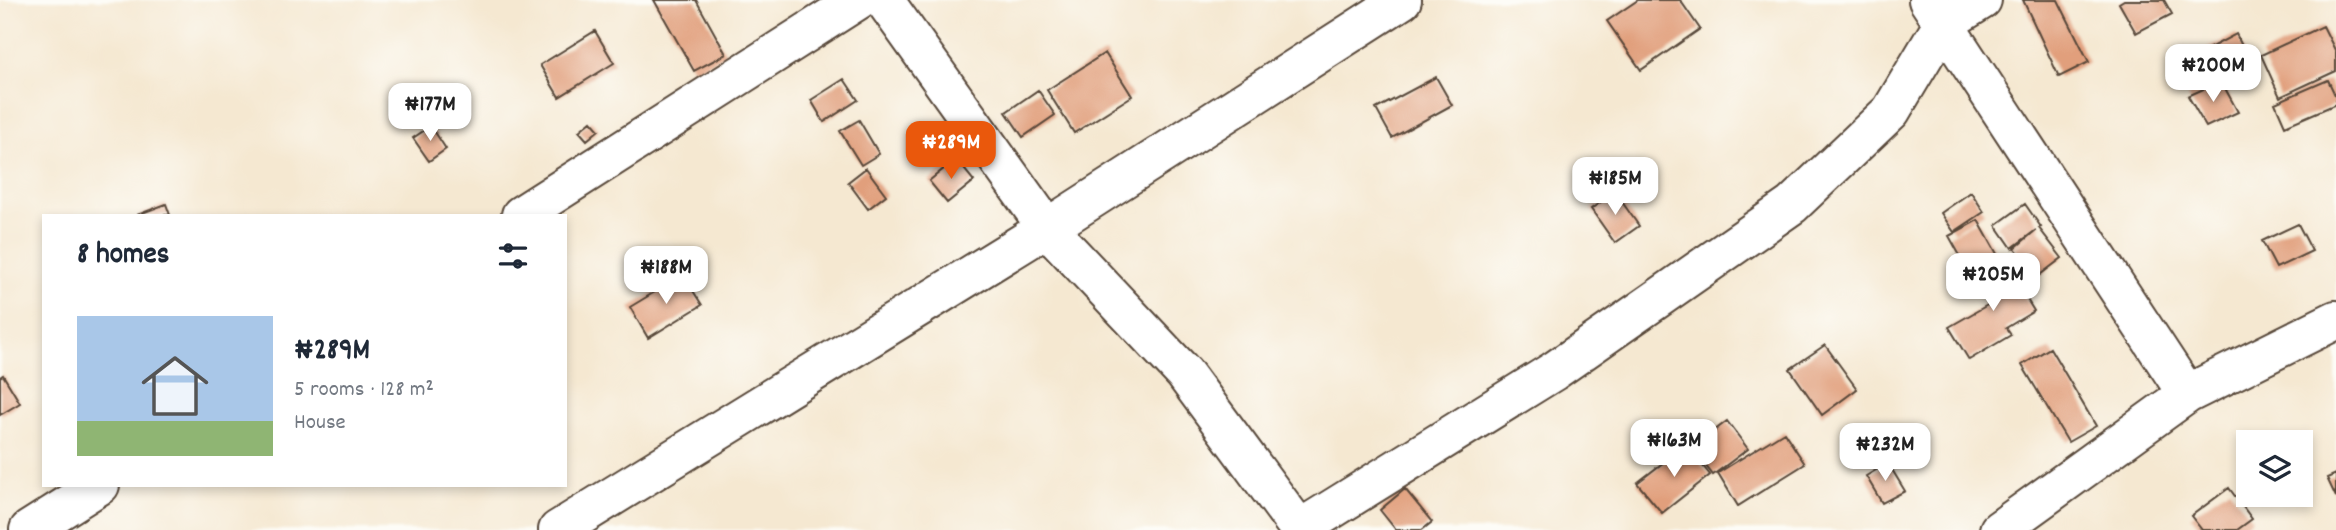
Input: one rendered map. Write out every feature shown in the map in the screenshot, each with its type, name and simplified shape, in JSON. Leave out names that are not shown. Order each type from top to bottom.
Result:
[{"type":"street","points":[[523,214],[858,0]]},
{"type":"street","points":[[884,0],[1047,228],[1184,373],[1300,530],[1555,371],[1792,205],[1891,111],[1935,12]]},
{"type":"street","points":[[558,530],[1047,228],[1402,0]]},
{"type":"street","points":[[1935,12],[1982,0]]},
{"type":"street","points":[[1935,12],[2187,394]]},
{"type":"street","points":[[1999,530],[2187,394],[2336,320]]},
{"type":"street","points":[[29,530],[97,487]]},
{"type":"building","points":[[654,0],[696,0],[726,54],[694,71]]},
{"type":"building","points":[[1638,0],[1680,0],[1700,29],[1641,70],[1607,21]]},
{"type":"building","points":[[2023,0],[2058,0],[2089,62],[2059,77]]},
{"type":"building","points":[[2124,0],[2164,0],[2172,14],[2136,33],[2119,3]]},
{"type":"building","points":[[2323,26],[2336,52],[2336,71],[2280,97],[2261,55]]},
{"type":"building","points":[[595,31],[614,63],[559,97],[540,65]]},
{"type":"building","points":[[2236,34],[2251,64],[2217,81],[2202,52]]},
{"type":"building","points":[[1105,53],[1132,96],[1074,133],[1047,90]]},
{"type":"building","points":[[1436,77],[1452,105],[1392,138],[1376,109]]},
{"type":"building","points":[[844,79],[858,100],[824,122],[811,100]]},
{"type":"building","points":[[2328,80],[2336,97],[2336,104],[2285,126],[2275,103]]},
{"type":"building","points":[[2221,81],[2238,112],[2206,127],[2188,96]]},
{"type":"building","points":[[1038,90],[1055,115],[1023,137],[1006,112]]},
{"type":"building","points":[[859,120],[879,154],[861,165],[840,131]]},
{"type":"building","points":[[591,121],[599,130],[587,140],[579,131]]},
{"type":"building","points":[[431,126],[446,149],[429,161],[413,138]]},
{"type":"building","points":[[956,159],[974,181],[947,203],[929,181]]},
{"type":"building","points":[[866,168],[886,195],[868,209],[848,182]]},
{"type":"building","points":[[1615,192],[1639,226],[1615,243],[1591,209]]},
{"type":"building","points":[[1971,192],[1984,212],[1954,232],[1941,213]]},
{"type":"building","points":[[166,204],[170,214],[140,214]]},
{"type":"building","points":[[2025,204],[2062,258],[2037,277],[2015,248],[2036,230],[2012,248],[1996,225]]},
{"type":"building","points":[[1978,220],[2001,261],[1972,277],[1949,236]]},
{"type":"building","points":[[2298,224],[2312,251],[2276,268],[2262,241]]},
{"type":"building","points":[[2004,262],[2034,311],[2006,328],[2011,335],[1969,360],[1949,327],[1991,303],[1976,279]]},
{"type":"building","points":[[683,275],[702,305],[648,338],[630,307]]},
{"type":"building","points":[[1825,345],[1857,389],[1822,415],[1790,369]]},
{"type":"building","points":[[2050,348],[2096,426],[2068,442],[2022,365]]},
{"type":"building","points":[[3,375],[20,403],[0,415],[0,377]]},
{"type":"building","points":[[1727,421],[1748,449],[1713,475],[1692,448]]},
{"type":"building","points":[[1784,432],[1805,464],[1738,506],[1718,473]]},
{"type":"building","points":[[1686,445],[1710,475],[1662,513],[1637,483]]},
{"type":"building","points":[[1888,463],[1905,491],[1882,503],[1866,476]]},
{"type":"building","points":[[2336,474],[2336,497],[2327,478]]},
{"type":"building","points":[[2229,488],[2236,497],[2236,507],[2243,507],[2252,519],[2237,530],[2202,530],[2191,516]]},
{"type":"building","points":[[1405,489],[1432,522],[1422,530],[1396,530],[1380,510]]}]
